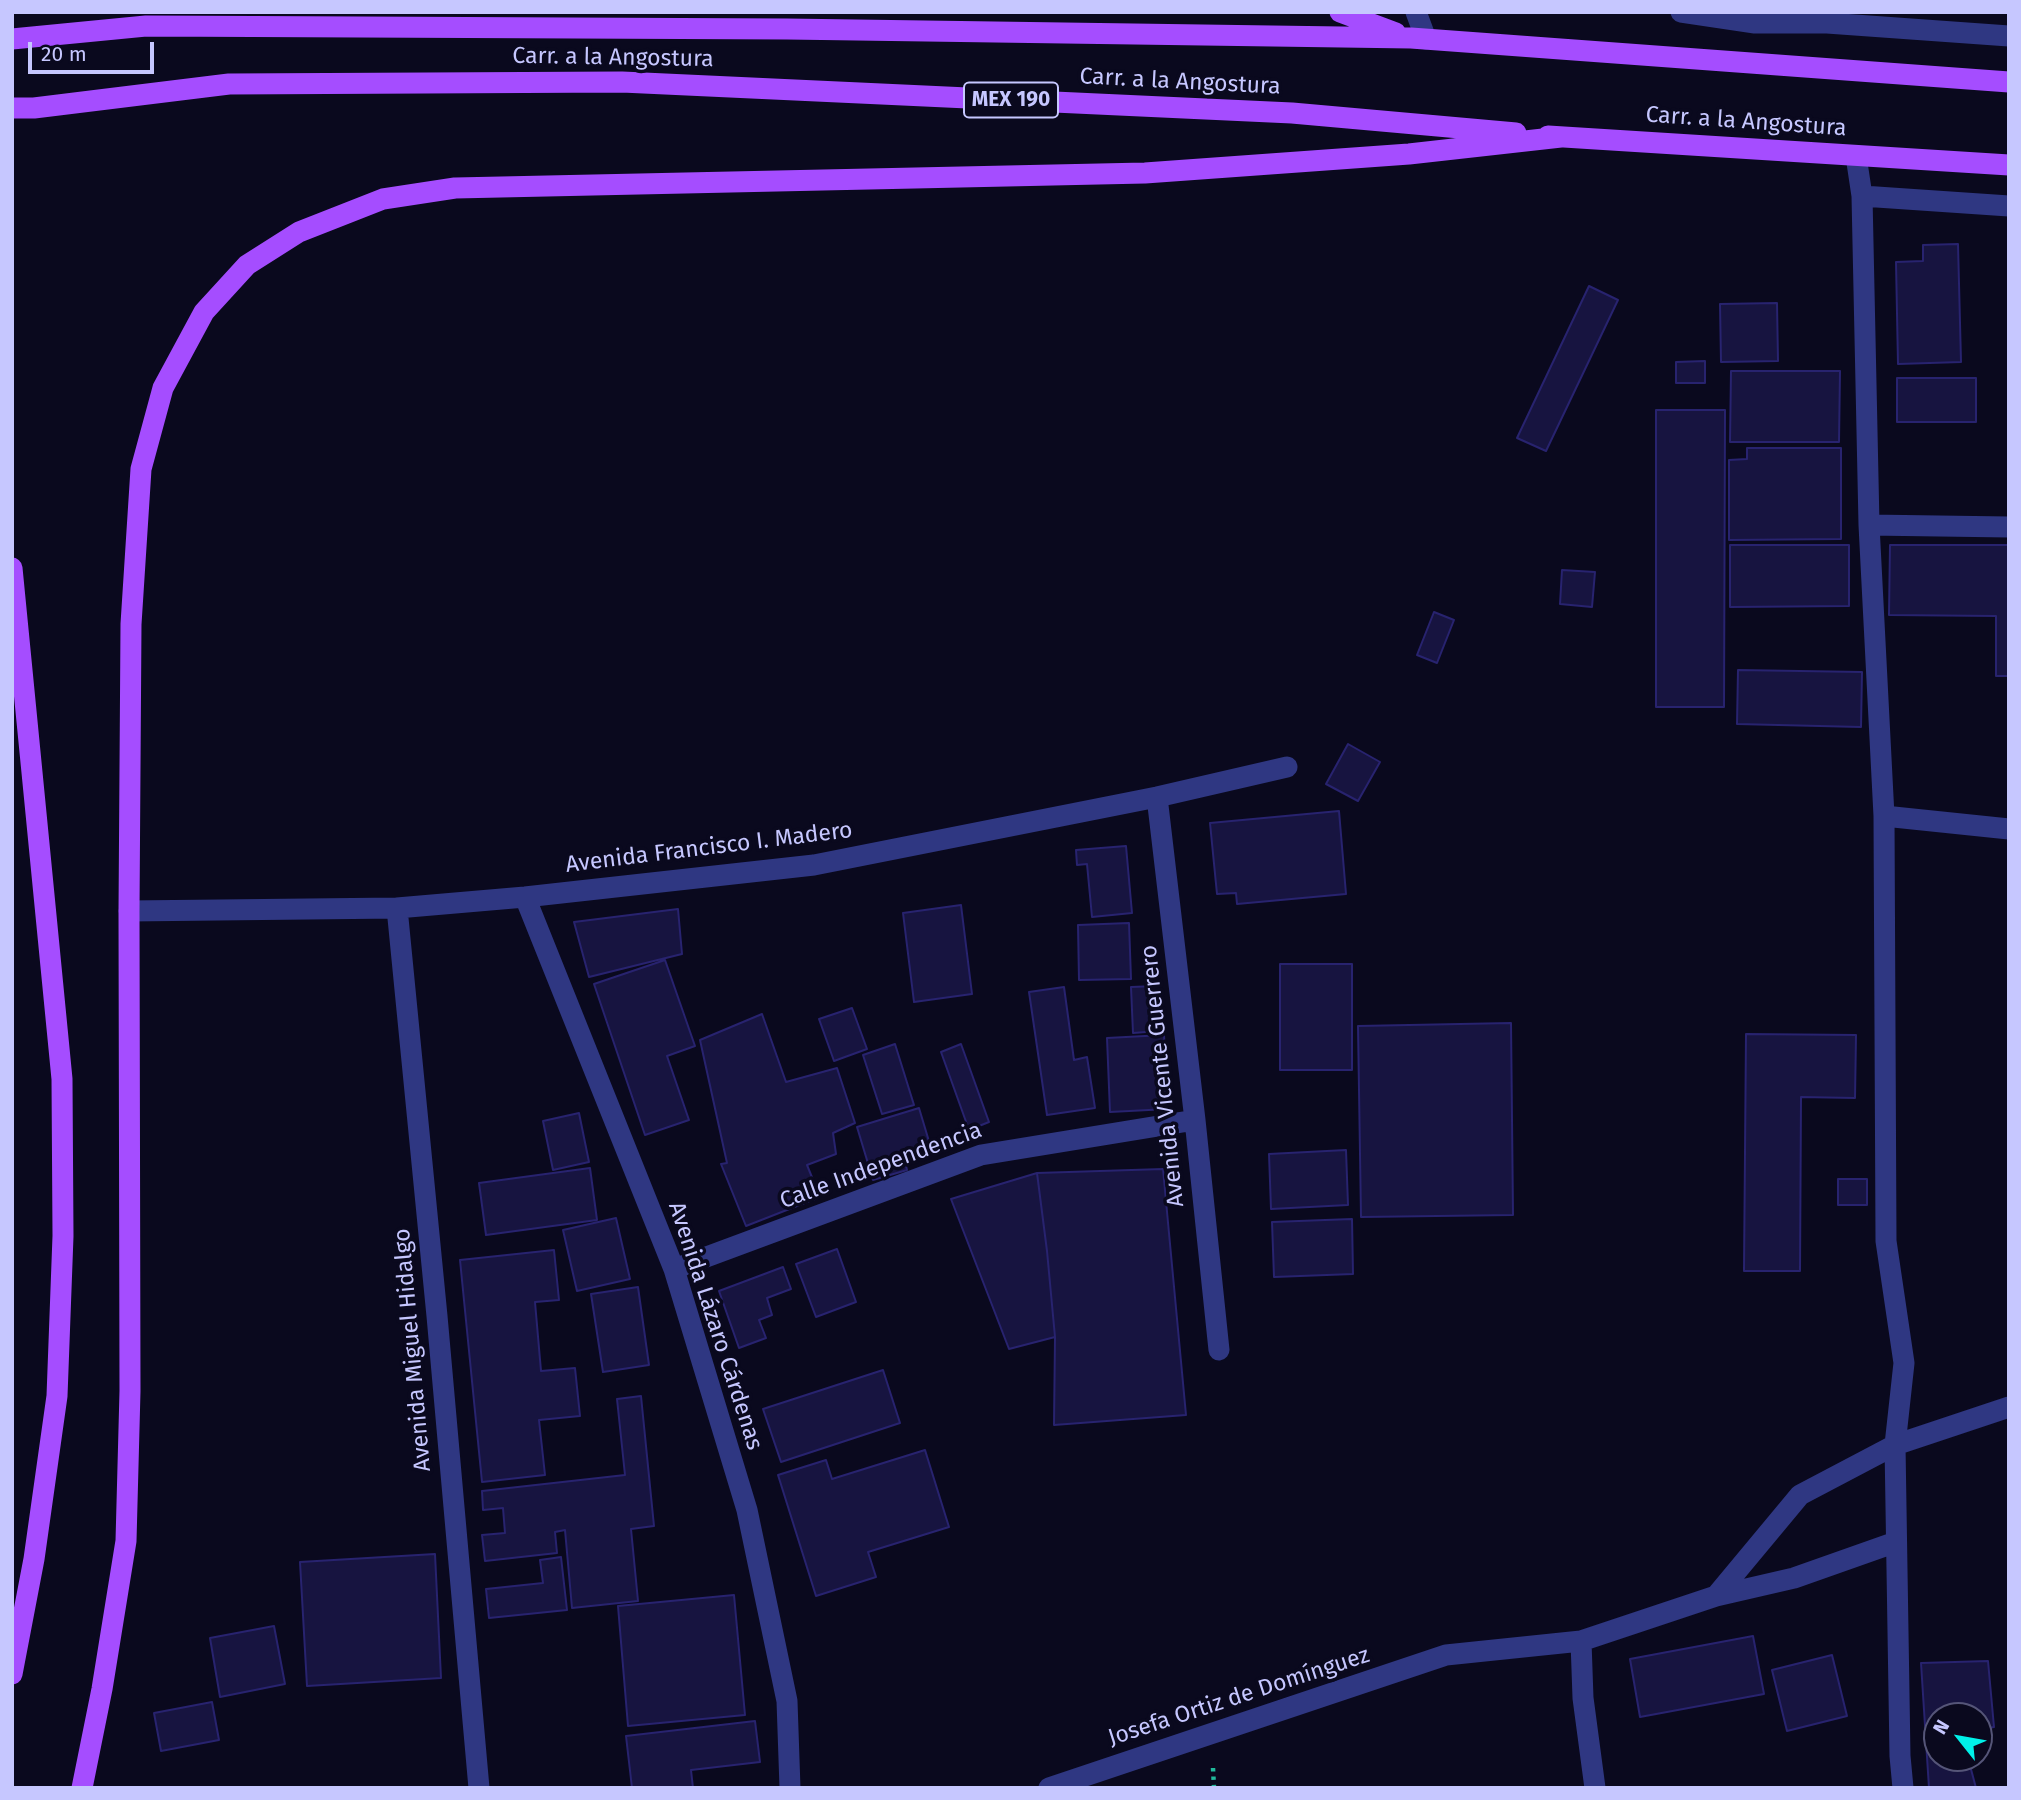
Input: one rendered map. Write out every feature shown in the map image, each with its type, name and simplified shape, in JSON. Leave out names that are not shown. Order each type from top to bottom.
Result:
[{"type":"main road","points":[[1340,12],[1419,39]]},
{"type":"main road","name":"Carr. a la Angostura","points":[[12,39],[146,26],[787,29],[1419,39],[2009,82]]},
{"type":"main road","name":"Carr. a la Angostura","points":[[12,108],[34,108],[229,84],[622,82],[1292,113],[1561,137],[2009,165]]},
{"type":"main road","points":[[82,1788],[102,1689],[126,1541],[130,1391],[131,624],[141,469],[163,388],[204,312],[247,265],[299,232],[383,199],[455,188],[1145,173],[1409,154],[1561,137]]},
{"type":"main road","points":[[12,568],[62,1079],[63,1236],[57,1396],[34,1559],[12,1674]]},
{"type":"street","points":[[1416,12],[1419,39]]},
{"type":"street","points":[[1681,12],[1755,23],[1817,18],[2009,36]]},
{"type":"street","points":[[1856,156],[1862,195],[1869,525],[1884,816],[1885,1241],[1904,1363],[1895,1445],[1900,1756],[1903,1788]]},
{"type":"street","points":[[1862,195],[2009,206]]},
{"type":"street","points":[[1869,525],[2009,527]]},
{"type":"street","name":"Avenida Francisco I. Madero","points":[[129,911],[397,908],[525,897],[814,865],[1287,767]]},
{"type":"street","name":"Avenida Vicente Guerrero","points":[[1157,796],[1219,1350]]},
{"type":"street","points":[[1884,816],[2009,829]]},
{"type":"street","name":"Avenida Lázaro Cárdenas","points":[[525,897],[674,1269],[747,1510],[787,1701],[790,1788]]},
{"type":"street","name":"Avenida Miguel Hidalgo","points":[[397,908],[479,1788]]},
{"type":"street","name":"Calle Independencia","points":[[674,1269],[981,1155],[1195,1119]]},
{"type":"street","points":[[1716,1596],[1800,1495],[1895,1445],[2009,1407]]},
{"type":"street","name":"Josefa Ortiz de Domínguez","points":[[1049,1788],[1446,1655],[1580,1641],[1716,1596],[1794,1578],[1896,1542]]},
{"type":"street","points":[[1580,1641],[1583,1698],[1595,1788]]},
{"type":"building","points":[[1958,244],[1961,362],[1898,364],[1896,262],[1923,261],[1923,245]]},
{"type":"building","points":[[1589,286],[1618,300],[1546,451],[1517,438]]},
{"type":"building","points":[[1777,303],[1778,361],[1721,362],[1720,304]]},
{"type":"building","points":[[1705,361],[1705,383],[1676,383],[1676,362]]},
{"type":"building","points":[[1731,371],[1840,371],[1839,442],[1730,442]]},
{"type":"building","points":[[1897,378],[1976,378],[1976,422],[1897,422]]},
{"type":"building","points":[[1656,410],[1725,410],[1724,707],[1656,707]]},
{"type":"building","points":[[1747,448],[1841,448],[1841,539],[1729,540],[1729,460],[1747,459]]},
{"type":"building","points":[[1730,545],[1849,545],[1849,606],[1730,607]]},
{"type":"building","points":[[1890,545],[2009,545],[2009,676],[1996,676],[1996,616],[1889,615]]},
{"type":"building","points":[[1562,570],[1595,572],[1592,607],[1560,604]]},
{"type":"building","points":[[1434,612],[1454,620],[1437,663],[1417,655]]},
{"type":"building","points":[[1738,670],[1862,672],[1861,727],[1737,724]]},
{"type":"building","points":[[1348,744],[1380,762],[1358,801],[1326,784]]},
{"type":"building","points":[[1339,811],[1346,894],[1237,904],[1236,893],[1217,894],[1210,823]]},
{"type":"building","points":[[1126,846],[1132,913],[1092,917],[1087,864],[1077,865],[1076,850]]},
{"type":"building","points":[[961,905],[972,994],[914,1002],[903,913]]},
{"type":"building","points":[[678,909],[682,954],[589,977],[574,922]]},
{"type":"building","points":[[1129,923],[1131,979],[1079,980],[1078,925]]},
{"type":"building","points":[[665,960],[695,1046],[667,1056],[689,1120],[645,1135],[594,984]]},
{"type":"building","points":[[1280,964],[1352,964],[1352,1070],[1280,1070]]},
{"type":"building","points":[[1157,986],[1159,1031],[1133,1033],[1131,987]]},
{"type":"building","points":[[1064,987],[1074,1060],[1087,1057],[1095,1108],[1047,1115],[1029,992]]},
{"type":"building","points":[[852,1008],[867,1049],[834,1061],[819,1019]]},
{"type":"building","points":[[762,1014],[786,1082],[837,1068],[855,1123],[833,1133],[836,1154],[807,1165],[820,1197],[746,1226],[721,1164],[727,1163],[700,1040]]},
{"type":"building","points":[[1511,1023],[1513,1215],[1361,1217],[1358,1026]]},
{"type":"building","points":[[1746,1034],[1856,1035],[1855,1098],[1801,1097],[1800,1271],[1744,1271]]},
{"type":"building","points":[[1164,1035],[1168,1109],[1110,1112],[1107,1038]]},
{"type":"building","points":[[895,1044],[914,1105],[882,1114],[863,1055]]},
{"type":"building","points":[[961,1044],[989,1122],[969,1130],[941,1052]]},
{"type":"building","points":[[919,1108],[931,1148],[904,1157],[907,1170],[873,1180],[857,1127]]},
{"type":"building","points":[[579,1113],[589,1162],[553,1170],[543,1121]]},
{"type":"building","points":[[1346,1150],[1348,1205],[1271,1209],[1269,1154]]},
{"type":"building","points":[[590,1168],[597,1220],[486,1235],[479,1183]]},
{"type":"building","points":[[1163,1169],[1186,1415],[1054,1425],[1055,1337],[1037,1173]]},
{"type":"building","points":[[1037,1173],[1055,1337],[1009,1349],[951,1199]]},
{"type":"building","points":[[1838,1179],[1867,1179],[1867,1205],[1838,1205]]},
{"type":"building","points":[[616,1218],[630,1279],[577,1291],[563,1230]]},
{"type":"building","points":[[1352,1219],[1353,1274],[1274,1277],[1272,1222]]},
{"type":"building","points":[[837,1249],[856,1302],[816,1317],[796,1264]]},
{"type":"building","points":[[554,1250],[559,1300],[535,1302],[541,1371],[575,1368],[580,1416],[539,1420],[545,1475],[482,1482],[460,1260]]},
{"type":"building","points":[[783,1267],[791,1289],[767,1298],[772,1315],[759,1320],[766,1338],[739,1348],[719,1291]]},
{"type":"building","points":[[638,1287],[649,1365],[603,1372],[591,1294]]},
{"type":"building","points":[[883,1370],[900,1423],[781,1462],[763,1409]]},
{"type":"building","points":[[641,1396],[654,1526],[631,1529],[638,1601],[572,1608],[565,1530],[555,1532],[557,1553],[485,1561],[482,1535],[505,1533],[503,1508],[483,1510],[482,1491],[625,1475],[617,1399]]},
{"type":"building","points":[[925,1450],[949,1527],[868,1552],[876,1577],[816,1596],[778,1475],[826,1460],[832,1479]]},
{"type":"building","points":[[435,1554],[441,1678],[307,1686],[300,1562]]},
{"type":"building","points":[[561,1557],[567,1610],[489,1618],[486,1589],[543,1583],[540,1560]]},
{"type":"building","points":[[734,1595],[745,1715],[628,1726],[618,1606]]},
{"type":"building","points":[[274,1626],[285,1684],[220,1697],[210,1638]]},
{"type":"building","points":[[1753,1636],[1764,1694],[1640,1717],[1630,1659]]},
{"type":"building","points":[[1832,1655],[1847,1716],[1787,1731],[1772,1670]]},
{"type":"building","points":[[1988,1661],[1992,1702],[1923,1702],[1921,1663]]},
{"type":"building","points":[[212,1702],[219,1740],[161,1751],[154,1713]]},
{"type":"building","points":[[755,1721],[760,1762],[691,1770],[693,1788],[632,1788],[626,1736]]},
{"type":"building","points":[[1928,1772],[1972,1772],[1976,1788],[1929,1788]]}]
